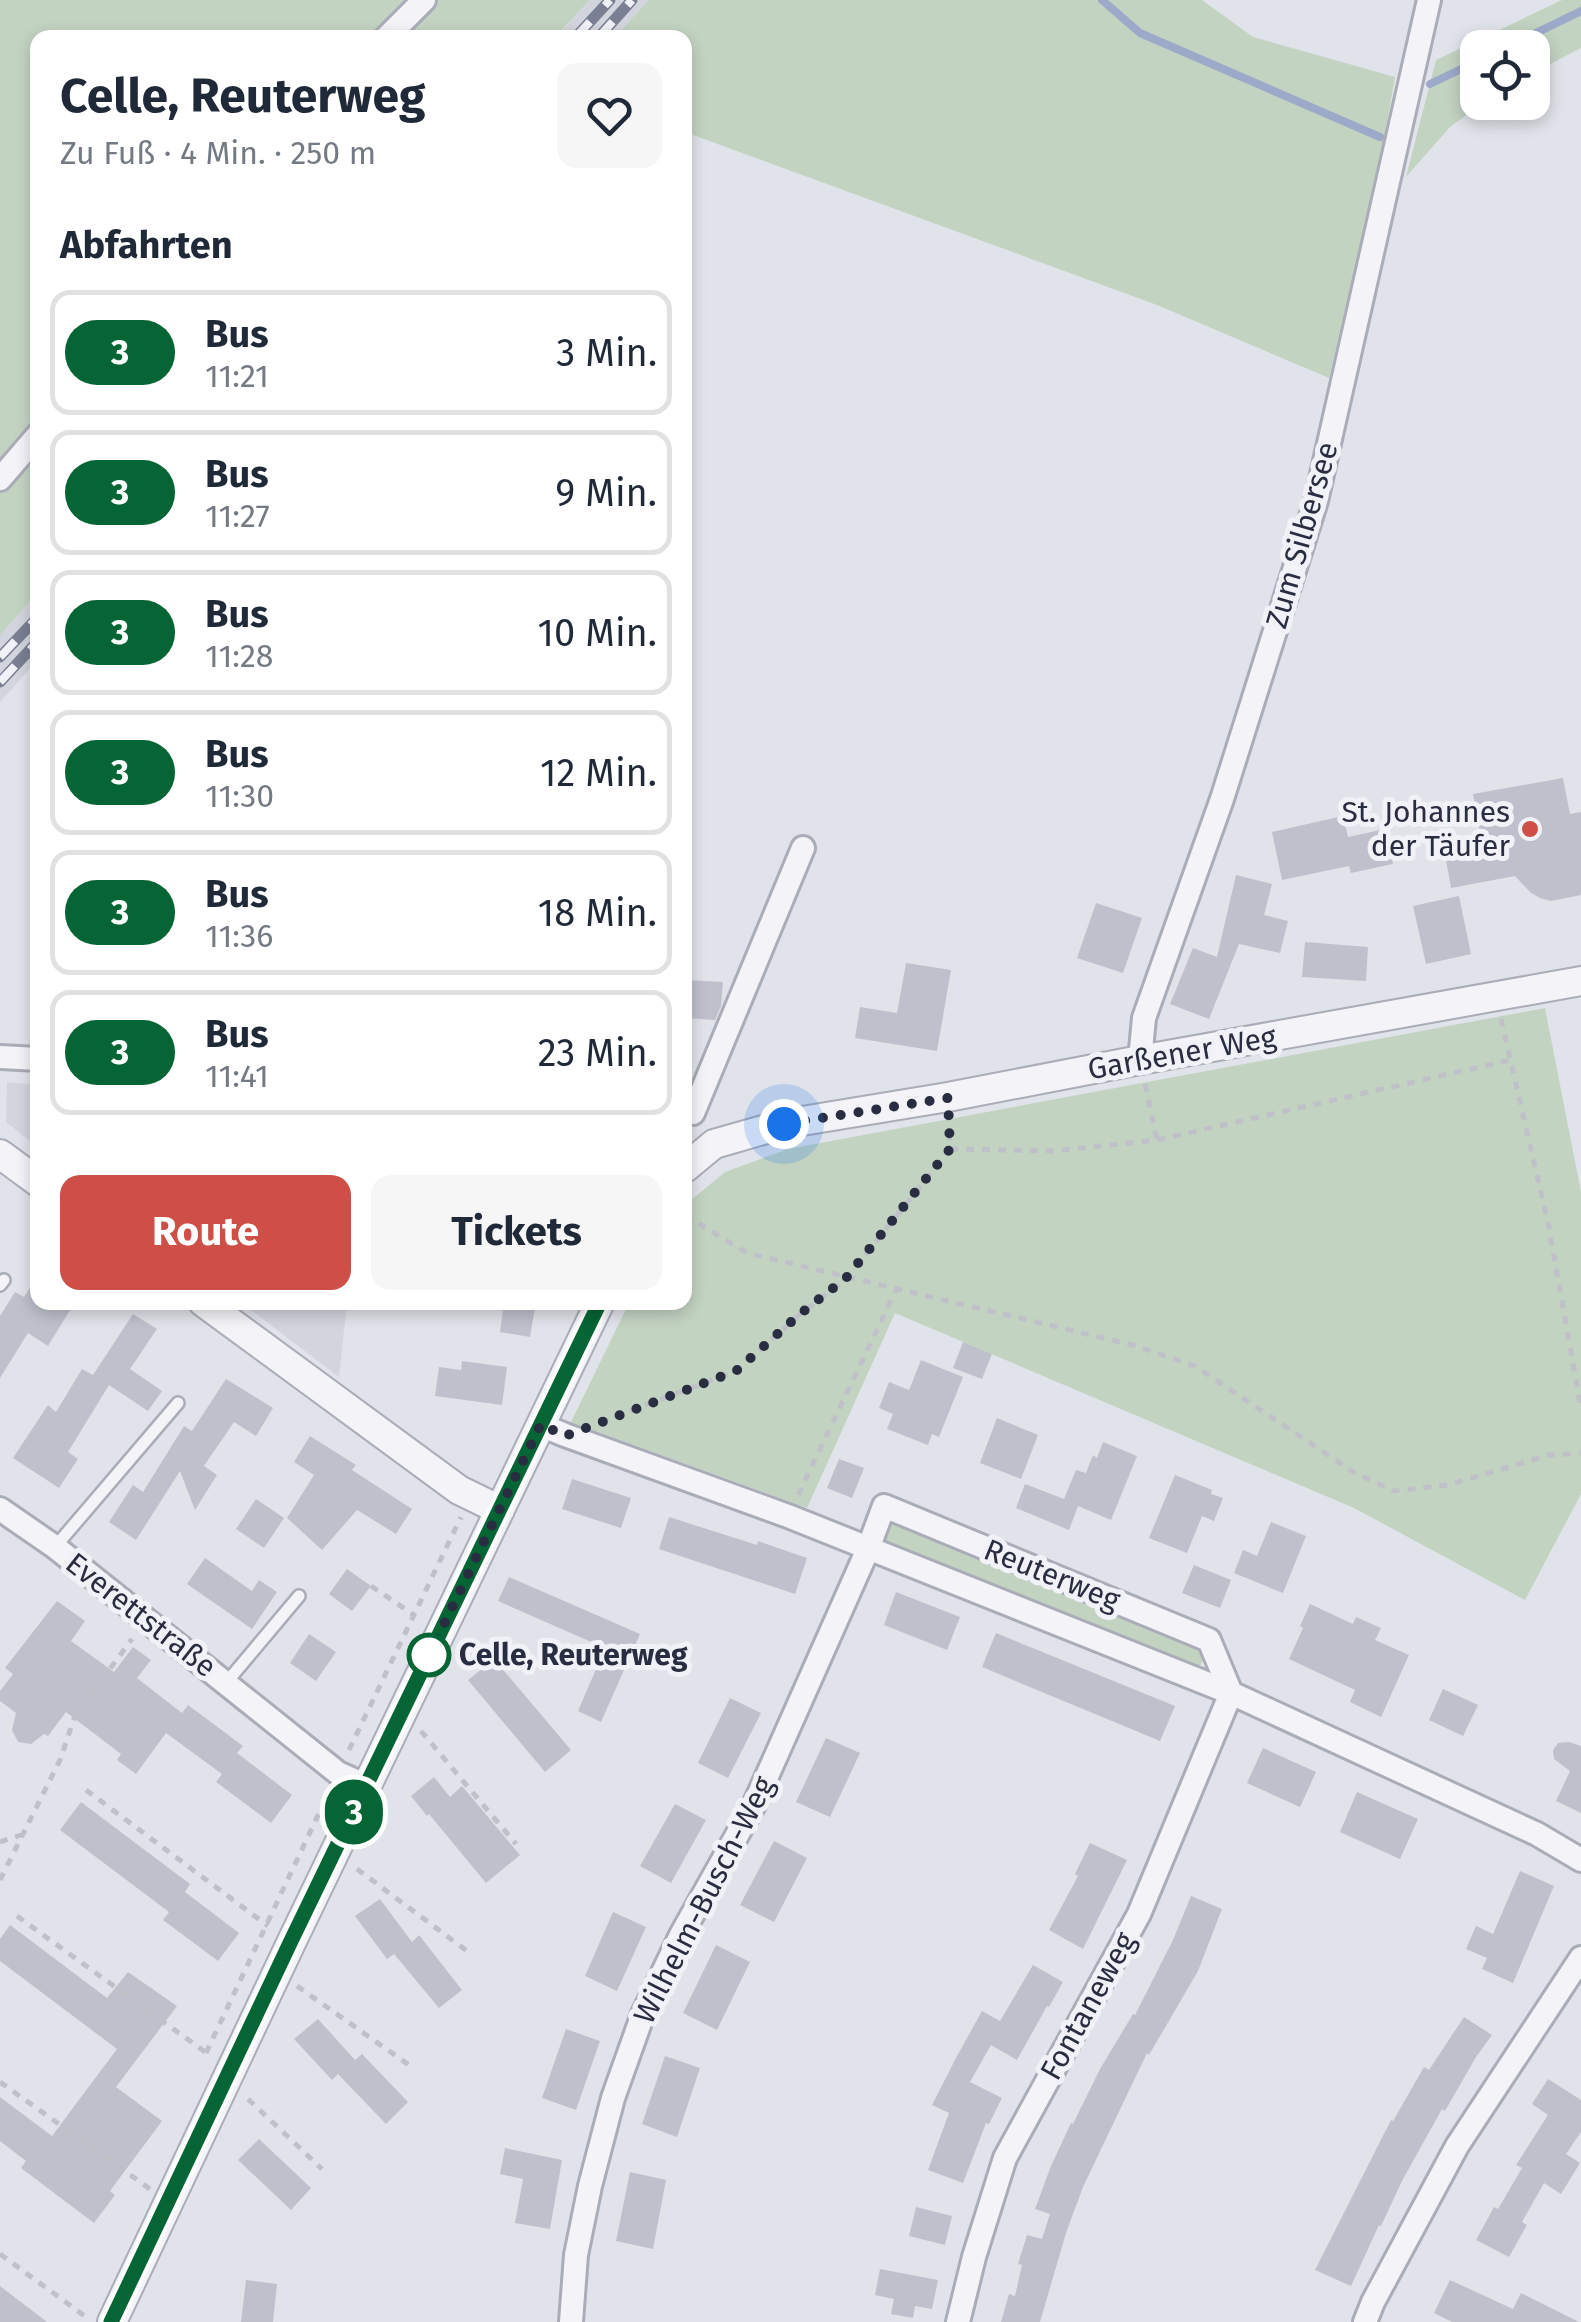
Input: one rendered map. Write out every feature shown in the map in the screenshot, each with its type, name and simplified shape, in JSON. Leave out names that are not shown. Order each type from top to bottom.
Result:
[{"type":"street","points":[[394,30],[424,0]]},
{"type":"street","name":"Zum Silbersee","points":[[1140,1060],[1144,1018],[1222,799],[1316,502],[1429,0]]},
{"type":"street","points":[[0,480],[30,444]]},
{"type":"street","points":[[692,1103],[802,848]]},
{"type":"street","name":"Garßener Weg","points":[[714,1144],[784,1124],[948,1098],[1581,981]]},
{"type":"street","points":[[0,1057],[30,1059]]},
{"type":"street","points":[[692,1114],[714,1144],[692,1162]]},
{"type":"street","points":[[0,1154],[30,1176]]},
{"type":"street","points":[[214,1310],[459,1490],[500,1510]]},
{"type":"street","points":[[112,2322],[500,1510],[553,1430],[597,1310]]},
{"type":"street","name":"Reuterweg","points":[[553,1430],[788,1516],[1230,1694],[1537,1834],[1581,1860]]},
{"type":"street","name":"Reuterweg","points":[[868,1549],[884,1506],[1209,1640],[1230,1694]]},
{"type":"street","name":"Everettstraße","points":[[0,1509],[55,1547],[338,1773],[367,1786]]},
{"type":"street","name":"Wilhelm-Busch-Weg","points":[[571,2322],[576,2255],[590,2186],[643,2014],[681,1936],[755,1804],[868,1549]]},
{"type":"street","name":"Fontaneweg","points":[[958,2322],[974,2256],[1006,2158],[1139,1914],[1230,1694]]},
{"type":"street","points":[[1365,2322],[1457,2146],[1581,1958]]},
{"type":"lane","name":"Everettstraße","points":[[55,1547],[178,1403]]},
{"type":"lane","name":"Everettstraße","points":[[226,1683],[298,1596]]},
{"type":"path","points":[[1496,997],[1548,1223],[1581,1408]]},
{"type":"path","points":[[1140,1060],[1157,1140]]},
{"type":"path","points":[[950,1149],[1053,1151],[1157,1140],[1511,1060]]},
{"type":"path","points":[[553,1430],[736,1371],[846,1278],[950,1149],[948,1098]]},
{"type":"path","points":[[692,1219],[746,1254],[1133,1345],[1195,1366],[1355,1473],[1394,1491],[1448,1486],[1550,1454],[1581,1453]]},
{"type":"path","points":[[788,1516],[896,1290]]},
{"type":"path","points":[[371,1586],[442,1630]]},
{"type":"path","points":[[0,1880],[60,1760],[75,1716],[146,1619]]},
{"type":"path","points":[[404,1710],[516,1844]]},
{"type":"path","points":[[86,1790],[290,1943]]},
{"type":"path","points":[[0,1842],[22,1834]]},
{"type":"path","points":[[334,1853],[467,1951]]},
{"type":"path","points":[[17,1916],[228,2075],[322,2169]]},
{"type":"path","points":[[277,1972],[410,2064]]},
{"type":"path","points":[[0,2082],[168,2202]]},
{"type":"path","points":[[0,2254],[93,2322]]},
{"type":"shaded area","points":[[590,0],[652,0],[624,30],[562,30]]},
{"type":"shaded area","points":[[30,602],[30,669],[0,702],[0,635]]},
{"type":"shaded area","points":[[7,1082],[30,1084],[30,1141],[6,1122]]},
{"type":"shaded area","points":[[251,1310],[346,1310],[339,1377]]},
{"type":"green space","points":[[0,0],[590,0],[562,30],[30,30],[30,602],[0,635]]},
{"type":"green space","points":[[649,0],[1202,0],[1253,37],[1395,77],[1380,163],[1329,378],[1157,305],[692,135],[692,30],[621,30]]},
{"type":"green space","points":[[1562,0],[1581,0],[1581,48],[1550,64],[1550,30],[1499,30]]},
{"type":"green space","points":[[1460,49],[1460,120],[1406,177],[1436,60]]},
{"type":"green space","points":[[1545,1008],[1581,1192],[1581,1494],[1525,1600],[1354,1508],[895,1313],[807,1508],[571,1422],[626,1310],[692,1310],[692,1199],[725,1172],[788,1149]]},
{"type":"green space","points":[[893,1521],[1207,1649],[1199,1669],[885,1542]]},
{"type":"building","name":"St. Johannes der Täufer","points":[[1563,778],[1570,814],[1581,812],[1581,895],[1551,901],[1540,898],[1515,876],[1451,888],[1444,849],[1482,842],[1473,794]]},
{"type":"building","points":[[1343,816],[1348,837],[1385,829],[1393,864],[1351,873],[1349,866],[1282,880],[1272,832]]},
{"type":"building","points":[[1236,875],[1272,884],[1264,915],[1288,921],[1280,953],[1239,944],[1209,1019],[1170,1004],[1193,948],[1217,957]]},
{"type":"building","points":[[1459,896],[1471,954],[1426,964],[1413,906]]},
{"type":"building","points":[[1096,903],[1142,918],[1123,973],[1077,958]]},
{"type":"building","points":[[1305,942],[1368,947],[1366,981],[1302,977]]},
{"type":"building","points":[[906,963],[951,970],[937,1051],[855,1038],[860,1007],[897,1013]]},
{"type":"building","points":[[692,980],[723,982],[715,1020],[692,1018]]},
{"type":"building","points":[[30,1288],[30,1310],[70,1310],[48,1346],[28,1333],[0,1378],[0,1316],[15,1292],[24,1297]]},
{"type":"building","points":[[503,1310],[535,1310],[530,1337],[500,1332]]},
{"type":"building","points":[[133,1314],[157,1329],[130,1369],[162,1391],[148,1411],[109,1385],[68,1452],[78,1459],[59,1488],[13,1458],[48,1405],[56,1412],[82,1369],[93,1375]]},
{"type":"building","points":[[963,1342],[992,1354],[982,1379],[953,1368]]},
{"type":"building","points":[[921,1360],[963,1377],[939,1437],[932,1434],[928,1445],[887,1429],[893,1414],[879,1408],[889,1382],[909,1390]]},
{"type":"building","points":[[462,1361],[507,1367],[502,1405],[435,1396],[439,1367],[461,1370]]},
{"type":"building","points":[[226,1379],[273,1408],[256,1436],[234,1422],[204,1466],[217,1475],[195,1510],[180,1471],[136,1540],[109,1522],[133,1485],[143,1492],[184,1426],[192,1431]]},
{"type":"building","points":[[997,1418],[1038,1435],[1021,1479],[980,1463]]},
{"type":"building","points":[[310,1436],[356,1465],[352,1470],[412,1509],[396,1534],[357,1510],[322,1550],[287,1518],[314,1475],[294,1462]]},
{"type":"building","points":[[1103,1442],[1137,1456],[1111,1520],[1078,1506],[1069,1530],[1016,1508],[1025,1484],[1064,1499],[1076,1470],[1086,1473]]},
{"type":"building","points":[[839,1459],[864,1468],[852,1498],[827,1488]]},
{"type":"building","points":[[1175,1475],[1223,1498],[1214,1521],[1202,1516],[1187,1553],[1149,1538]]},
{"type":"building","points":[[572,1479],[631,1498],[621,1528],[562,1509]]},
{"type":"building","points":[[256,1499],[284,1518],[264,1548],[236,1529]]},
{"type":"building","points":[[669,1517],[807,1558],[795,1594],[659,1549]]},
{"type":"building","points":[[1271,1522],[1306,1536],[1283,1593],[1234,1573],[1243,1550],[1257,1556]]},
{"type":"building","points":[[205,1558],[252,1591],[259,1580],[277,1592],[252,1629],[187,1584]]},
{"type":"building","points":[[1194,1565],[1231,1580],[1220,1608],[1182,1593]]},
{"type":"building","points":[[347,1569],[371,1586],[352,1611],[329,1594]]},
{"type":"building","points":[[509,1577],[640,1634],[601,1722],[578,1711],[605,1648],[498,1601]]},
{"type":"building","points":[[896,1592],[960,1617],[947,1650],[884,1625]]},
{"type":"building","points":[[57,1601],[85,1621],[71,1641],[114,1672],[133,1647],[151,1660],[137,1678],[182,1713],[188,1705],[243,1746],[237,1753],[292,1795],[271,1823],[216,1782],[222,1774],[166,1733],[136,1774],[117,1760],[121,1754],[66,1712],[48,1736],[44,1734],[31,1744],[18,1742],[12,1730],[16,1713],[0,1701],[0,1691],[13,1674],[5,1668]]},
{"type":"building","points":[[1310,1604],[1353,1624],[1356,1617],[1381,1628],[1375,1640],[1409,1655],[1381,1717],[1350,1702],[1355,1690],[1289,1659]]},
{"type":"building","points":[[996,1633],[1175,1706],[1160,1741],[982,1667]]},
{"type":"building","points":[[309,1634],[336,1652],[316,1681],[290,1663]]},
{"type":"building","points":[[494,1659],[571,1750],[545,1772],[468,1680]]},
{"type":"building","points":[[1443,1689],[1478,1705],[1463,1736],[1429,1720]]},
{"type":"building","points":[[730,1698],[761,1713],[728,1778],[698,1763]]},
{"type":"building","points":[[826,1738],[860,1753],[830,1817],[796,1802]]},
{"type":"building","points":[[1558,1743],[1581,1746],[1581,1813],[1556,1801],[1570,1771],[1554,1759],[1553,1750]]},
{"type":"building","points":[[1263,1748],[1316,1772],[1300,1807],[1247,1783]]},
{"type":"building","points":[[434,1777],[450,1797],[462,1786],[520,1855],[486,1883],[411,1796]]},
{"type":"building","points":[[1357,1792],[1418,1819],[1400,1859],[1340,1832]]},
{"type":"building","points":[[81,1802],[190,1884],[185,1892],[239,1933],[218,1961],[163,1920],[169,1912],[60,1830]]},
{"type":"building","points":[[675,1804],[706,1820],[671,1883],[640,1866]]},
{"type":"building","points":[[774,1841],[807,1858],[774,1922],[740,1905]]},
{"type":"building","points":[[1090,1843],[1127,1860],[1083,1949],[1049,1930],[1078,1876],[1075,1874]]},
{"type":"building","points":[[1520,1871],[1554,1886],[1513,1983],[1482,1969],[1487,1958],[1466,1949],[1476,1926],[1493,1934]]},
{"type":"building","points":[[1191,1896],[1222,1909],[1198,1971],[1147,2053],[1083,2187],[1040,2322],[1001,2322],[1009,2294],[1015,2296],[1022,2265],[1018,2264],[1027,2235],[1042,2239],[1050,2214],[1035,2209],[1051,2166],[1100,2069],[1135,2015]]},
{"type":"building","points":[[380,1899],[412,1942],[419,1935],[462,1990],[439,2008],[394,1954],[387,1959],[355,1916]]},
{"type":"building","points":[[613,1912],[646,1927],[617,1991],[585,1976]]},
{"type":"building","points":[[10,1925],[107,1998],[128,1972],[177,2006],[116,2087],[162,2121],[110,2191],[115,2195],[94,2223],[21,2168],[26,2161],[0,2141],[0,2097],[52,2136],[117,2049],[0,1961],[0,1939]]},
{"type":"building","points":[[716,1945],[750,1962],[717,2030],[683,2013]]},
{"type":"building","points":[[1033,1965],[1063,1982],[1017,2060],[991,2045],[970,2082],[1002,2098],[989,2124],[986,2123],[963,2183],[928,2170],[949,2113],[932,2105],[956,2058],[982,2011],[1000,2021]]},
{"type":"building","points":[[1464,2017],[1492,2035],[1445,2111],[1442,2109],[1351,2286],[1315,2270],[1391,2120],[1424,2067],[1429,2070]]},
{"type":"building","points":[[318,2019],[355,2060],[362,2054],[408,2102],[386,2124],[338,2074],[332,2080],[294,2039]]},
{"type":"building","points":[[566,2029],[600,2041],[576,2110],[542,2098]]},
{"type":"building","points":[[665,2056],[700,2068],[677,2137],[642,2124]]},
{"type":"building","points":[[1548,2079],[1581,2100],[1581,2132],[1566,2154],[1580,2163],[1561,2194],[1544,2183],[1522,2222],[1527,2225],[1509,2257],[1476,2240],[1522,2168],[1516,2165],[1548,2115],[1532,2104]]},
{"type":"building","points":[[259,2139],[311,2188],[291,2210],[238,2160]]},
{"type":"building","points":[[505,2148],[562,2160],[550,2229],[515,2223],[523,2179],[500,2174]]},
{"type":"building","points":[[630,2172],[666,2180],[653,2249],[616,2241]]},
{"type":"building","points":[[916,2207],[952,2216],[945,2245],[909,2236]]},
{"type":"building","points":[[880,2269],[938,2280],[932,2309],[915,2306],[913,2318],[891,2314],[894,2299],[875,2295]]},
{"type":"building","points":[[246,2280],[277,2284],[273,2322],[241,2322]]},
{"type":"building","points":[[1450,2280],[1513,2309],[1521,2293],[1579,2322],[1452,2322],[1434,2313]]},
{"type":"building","points":[[0,2286],[47,2322],[0,2322]]},
{"type":"waterway","points":[[1102,0],[1140,33],[1380,137]]},
{"type":"waterway","points":[[1542,30],[1581,11]]},
{"type":"waterway","points":[[1430,84],[1460,70]]},
{"type":"railway","points":[[582,30],[610,0]]},
{"type":"railway","points":[[605,30],[632,0]]},
{"type":"railway","points":[[0,657],[30,625]]},
{"type":"railway","points":[[0,682],[30,650]]},
{"type":"bus line","name":"3","points":[[111,2322],[596,1310]]},
{"type":"place","name":"St. Johannes der Täufer","points":[[1530,829]]},
{"type":"place","name":"Celle, Reuterweg","points":[[429,1655]]},
{"type":"route","points":[[429,1655],[541,1424],[565,1436],[736,1371],[846,1278],[950,1149],[948,1098],[784,1124]]}]
